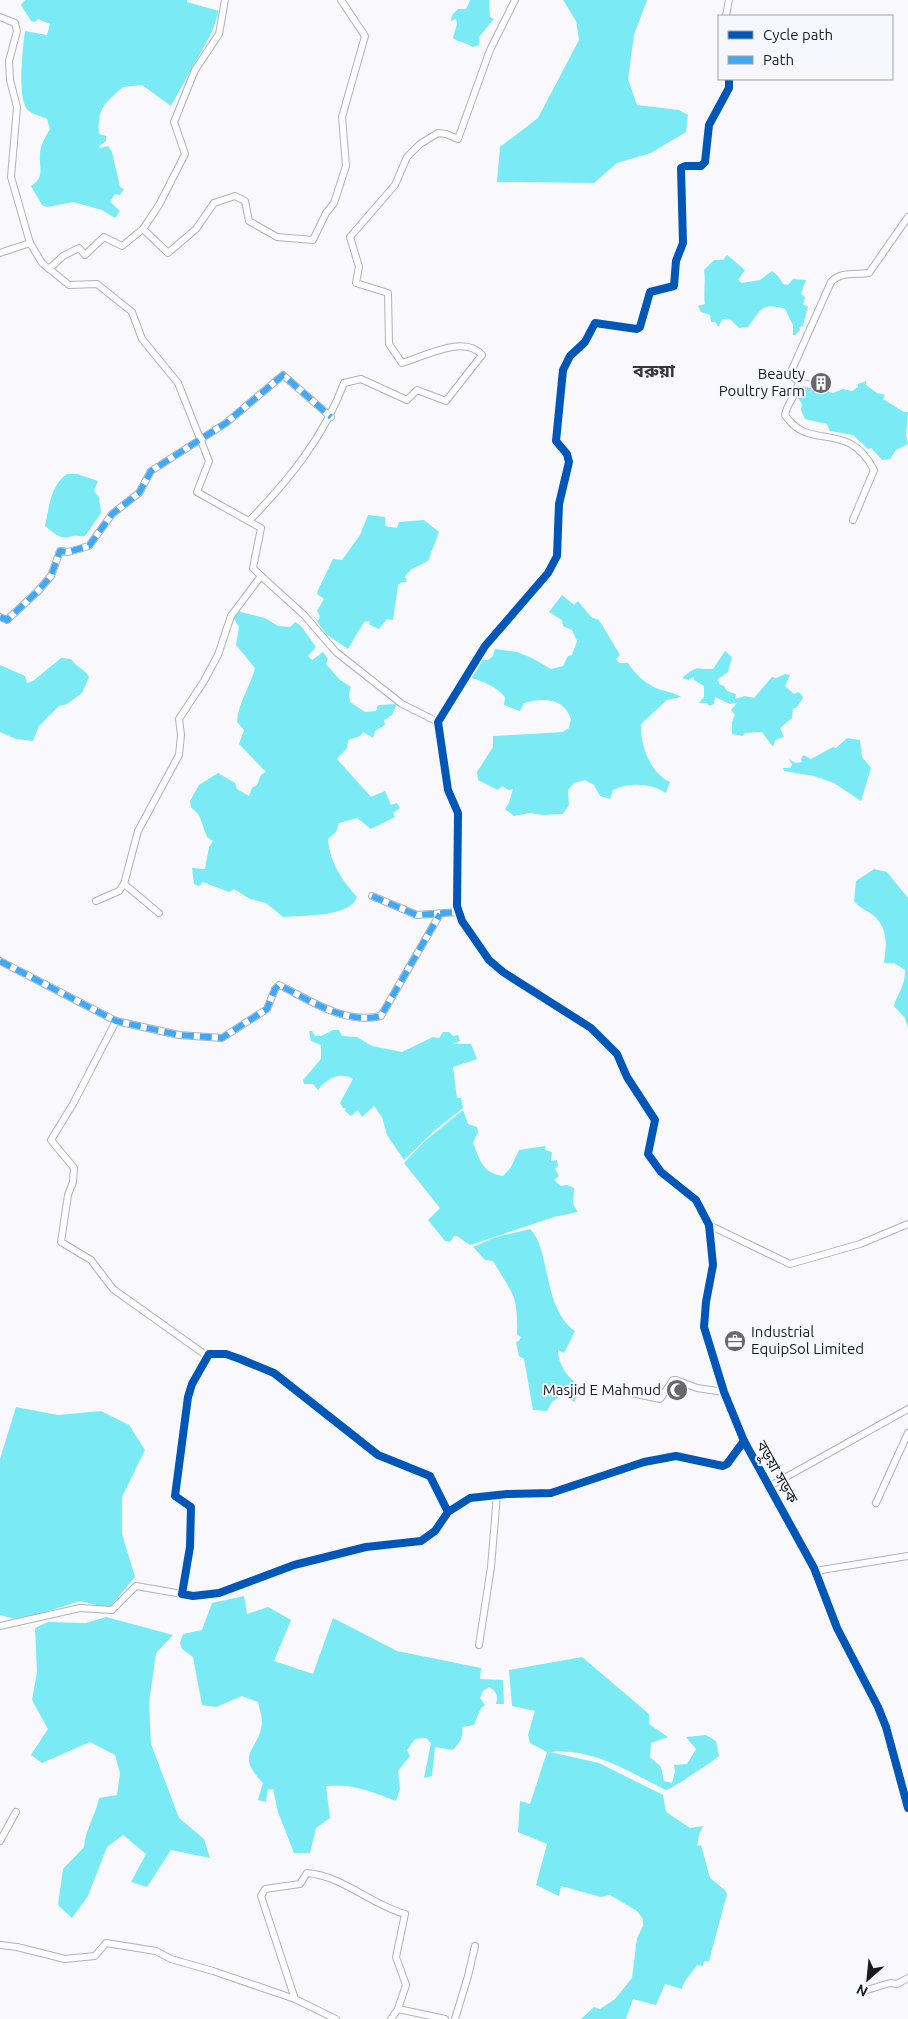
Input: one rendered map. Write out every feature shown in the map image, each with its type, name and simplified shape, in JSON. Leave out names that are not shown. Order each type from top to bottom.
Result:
[{"type":"street","points":[[49,269],[63,256],[79,248],[85,255],[104,237],[122,246],[144,229],[159,205],[185,154],[174,122],[195,70],[218,34],[225,0]]},
{"type":"street","points":[[144,229],[168,253],[196,229],[214,203],[235,196],[245,201],[249,221],[262,229],[277,237],[313,240],[326,213],[334,204],[346,166],[342,117],[365,36],[341,0]]},
{"type":"street","points":[[249,521],[289,477],[331,416],[344,383],[361,379],[408,400],[417,390],[446,401],[482,355],[477,349],[465,346],[402,363],[389,344],[388,293],[356,283],[359,267],[350,237],[395,185],[407,157],[420,144],[438,133],[446,134],[458,140],[490,50],[515,0]]},
{"type":"street","points":[[726,15],[729,0]]},
{"type":"street","points":[[0,17],[15,24],[17,31],[9,61],[10,80],[17,107],[11,177],[30,243],[49,269],[69,285],[97,284],[132,312],[142,339],[178,384],[209,461],[197,492],[261,528],[253,568],[304,615],[336,652],[402,704],[438,722]]},
{"type":"street","points":[[728,80],[729,88],[709,125],[705,162],[702,166],[685,166],[681,168],[683,243],[676,261],[674,286],[650,292],[640,327],[637,329],[595,323],[585,342],[570,356],[563,370],[556,441],[567,454],[568,462],[559,504],[557,556],[548,573],[485,646],[438,722],[448,790],[458,813],[458,912],[489,960],[503,972],[591,1028],[617,1054],[627,1077],[655,1120],[648,1154],[649,1158],[661,1172],[696,1200],[709,1225],[713,1265],[705,1307],[704,1327],[724,1392],[744,1441]]},
{"type":"street","points":[[814,386],[799,382],[790,374],[831,282],[836,276],[869,273],[908,217]]},
{"type":"street","points":[[0,253],[30,243]]},
{"type":"street","points":[[0,617],[7,620],[52,576],[60,551],[68,552],[89,546],[112,514],[139,493],[151,471],[226,423],[283,375],[331,416]]},
{"type":"street","points":[[799,382],[785,415],[792,426],[810,435],[834,437],[851,443],[867,457],[874,470],[853,520]]},
{"type":"street","points":[[96,901],[119,891],[124,884],[138,831],[179,755],[181,735],[179,719],[209,673],[232,616],[261,576]]},
{"type":"street","points":[[124,884],[159,913]]},
{"type":"street","points":[[372,896],[418,915],[458,912]]},
{"type":"street","points":[[0,961],[116,1021],[179,1035],[222,1038],[267,1009],[274,989],[279,986],[345,1016],[366,1018],[381,1016],[440,914]]},
{"type":"street","points":[[116,1021],[73,1104],[51,1140],[74,1168],[74,1182],[68,1195],[61,1242],[91,1260],[113,1290],[207,1356]]},
{"type":"street","points":[[709,1225],[790,1264],[860,1244],[908,1224]]},
{"type":"street","points":[[0,1626],[80,1608],[112,1610],[136,1586],[182,1594],[190,1547],[191,1507],[175,1496],[188,1397],[192,1384],[207,1356],[213,1352],[226,1354],[274,1373],[378,1454],[430,1476],[448,1512]]},
{"type":"street","points":[[627,1392],[660,1399],[673,1380],[676,1380],[697,1388],[724,1392]]},
{"type":"street","points":[[770,1486],[908,1409]]},
{"type":"street","points":[[876,1503],[908,1433]]},
{"type":"street","name":"বড়ুয়া সড়ক","points":[[182,1594],[193,1596],[219,1592],[294,1565],[366,1547],[412,1543],[428,1538],[448,1512],[470,1498],[551,1492],[644,1462],[676,1456],[723,1466],[728,1464],[744,1441],[815,1571],[838,1628],[874,1698],[886,1727],[908,1808]]},
{"type":"street","points":[[479,1645],[491,1567],[497,1495]]},
{"type":"street","points":[[815,1571],[908,1556]]},
{"type":"street","points":[[0,1842],[16,1812]]},
{"type":"street","points":[[295,1999],[262,1892],[265,1889],[300,1884],[307,1873],[323,1874],[386,1908],[405,1914],[396,1956],[406,1985],[398,2009],[391,2019]]},
{"type":"street","points":[[0,1945],[17,1947],[65,1959],[95,1956],[106,1944],[156,1951],[171,1959],[295,1999],[336,2019]]},
{"type":"street","points":[[455,2019],[475,1946]]},
{"type":"street","points":[[860,1992],[890,1983],[897,1984],[908,1978]]},
{"type":"street","points":[[398,2009],[445,2019]]},
{"type":"water","points":[[25,0],[187,0],[187,2],[219,11],[212,32],[171,106],[142,85],[123,87],[103,107],[99,118],[99,134],[106,136],[106,141],[99,146],[100,148],[108,146],[112,152],[120,187],[124,189],[120,195],[115,194],[110,202],[120,211],[115,218],[102,210],[73,202],[47,207],[42,205],[31,186],[40,176],[41,148],[50,129],[47,119],[29,111],[25,106],[21,86],[24,38],[25,31],[47,35],[50,24],[38,19],[35,22],[31,21],[21,5]]},
{"type":"water","points":[[470,0],[489,0],[490,17],[494,19],[479,37],[479,45],[473,47],[453,38],[457,24],[456,19],[451,21],[452,15],[458,9],[466,9]]},
{"type":"water","points":[[563,0],[647,0],[634,35],[628,79],[637,105],[679,110],[688,115],[686,132],[651,153],[617,163],[594,183],[497,182],[500,147],[538,118],[579,40],[576,21]]},
{"type":"water","points":[[727,255],[745,270],[738,280],[742,283],[760,280],[772,271],[783,284],[788,285],[793,279],[806,280],[801,294],[805,297],[803,305],[808,306],[803,326],[799,327],[800,330],[795,335],[793,335],[793,325],[785,309],[777,307],[771,306],[763,309],[748,327],[739,328],[731,320],[722,319],[719,327],[715,322],[711,322],[710,315],[701,312],[698,306],[705,304],[704,270],[714,260],[723,260]]},
{"type":"water","points":[[866,381],[866,385],[877,393],[885,395],[883,399],[904,412],[908,412],[906,436],[908,444],[896,450],[890,459],[882,460],[871,448],[868,449],[853,435],[830,431],[827,424],[805,419],[801,410],[802,404],[796,395],[797,390],[807,384],[813,391],[833,393],[843,389],[852,391],[858,387],[858,384]]},
{"type":"water","points":[[67,474],[77,474],[98,481],[94,491],[99,497],[101,513],[85,536],[61,537],[45,526],[54,491],[61,479]]},
{"type":"water","points":[[368,515],[385,517],[385,526],[397,528],[399,522],[424,520],[439,532],[428,561],[412,569],[405,576],[407,582],[402,582],[398,585],[393,620],[387,619],[379,629],[370,625],[369,621],[364,622],[348,649],[326,634],[312,614],[318,621],[320,616],[317,611],[324,599],[317,594],[318,590],[333,559],[342,560],[360,535]]},
{"type":"water","points":[[562,595],[574,605],[578,601],[591,617],[599,620],[620,655],[616,659],[619,663],[628,663],[649,685],[681,697],[667,700],[641,724],[642,741],[648,758],[657,772],[670,782],[666,793],[654,787],[633,785],[613,790],[610,799],[600,796],[594,785],[585,780],[574,783],[568,790],[569,805],[563,814],[543,815],[530,813],[514,816],[505,809],[513,789],[509,790],[502,786],[498,790],[478,780],[477,772],[493,747],[493,736],[563,732],[569,728],[571,719],[563,707],[552,701],[538,700],[524,703],[520,711],[504,705],[505,697],[497,690],[488,684],[469,677],[475,668],[477,659],[488,660],[493,656],[495,649],[517,652],[551,669],[563,666],[568,656],[572,655],[577,641],[572,630],[563,626],[562,620],[549,612]]},
{"type":"water","points":[[237,611],[265,618],[278,626],[290,627],[295,622],[301,626],[316,647],[308,656],[312,660],[323,652],[328,659],[326,664],[340,680],[351,687],[349,693],[350,702],[365,712],[376,711],[378,705],[397,704],[392,715],[384,720],[385,725],[375,731],[373,738],[363,732],[360,736],[348,740],[347,748],[337,759],[371,797],[385,791],[391,805],[397,803],[400,808],[393,813],[395,817],[371,829],[357,818],[339,823],[336,832],[328,839],[331,856],[338,871],[357,897],[353,904],[345,909],[324,914],[283,917],[266,903],[250,899],[234,889],[229,892],[203,882],[199,886],[194,884],[192,868],[205,869],[209,847],[213,841],[207,837],[199,815],[191,807],[190,801],[199,785],[218,773],[235,783],[237,789],[249,796],[261,775],[266,772],[239,744],[244,730],[237,722],[238,715],[255,668],[236,645],[239,627],[233,617]]},
{"type":"water","points":[[725,651],[732,657],[728,672],[718,679],[719,684],[724,686],[727,691],[736,694],[735,699],[745,696],[754,698],[772,677],[776,678],[785,674],[790,675],[785,686],[794,694],[798,692],[801,694],[803,698],[796,708],[793,708],[792,718],[780,728],[784,737],[775,740],[773,747],[762,732],[745,733],[743,736],[732,734],[732,722],[735,715],[731,710],[737,703],[730,704],[715,697],[714,704],[709,706],[707,703],[699,703],[704,697],[704,686],[694,680],[694,677],[688,680],[682,678],[694,669],[713,669]]},
{"type":"water","points":[[61,658],[71,659],[89,677],[82,693],[67,704],[59,706],[39,726],[33,741],[16,739],[0,732],[0,665],[25,676],[27,683],[33,681]]},
{"type":"water","points":[[847,738],[860,740],[862,757],[871,768],[861,801],[834,783],[814,776],[784,771],[783,768],[791,768],[792,764],[789,759],[796,763],[802,762],[803,755],[811,759],[833,747],[836,748]]},
{"type":"water","points":[[874,869],[887,872],[908,898],[908,1028],[905,1018],[894,1006],[903,986],[905,970],[894,963],[884,963],[886,943],[882,926],[873,915],[854,901],[856,881]]},
{"type":"water","points":[[333,1030],[339,1030],[342,1036],[357,1037],[372,1046],[402,1052],[433,1037],[439,1038],[443,1032],[449,1032],[453,1036],[458,1035],[460,1041],[452,1044],[471,1044],[477,1059],[453,1067],[457,1098],[461,1098],[463,1108],[434,1131],[404,1160],[387,1135],[382,1117],[374,1106],[362,1117],[358,1110],[351,1116],[345,1111],[346,1108],[343,1108],[340,1103],[353,1079],[343,1076],[334,1077],[318,1090],[313,1084],[304,1084],[303,1080],[321,1059],[321,1045],[311,1041],[309,1031],[312,1031],[315,1036],[321,1036]]},
{"type":"water","points":[[463,1110],[468,1124],[477,1127],[478,1132],[473,1143],[480,1161],[487,1169],[503,1176],[511,1167],[519,1150],[545,1146],[545,1150],[552,1152],[551,1161],[557,1160],[558,1166],[555,1169],[559,1176],[554,1180],[561,1186],[567,1185],[574,1188],[573,1204],[578,1212],[554,1217],[470,1245],[457,1236],[454,1236],[450,1242],[445,1241],[428,1220],[440,1208],[404,1163],[425,1141]]},
{"type":"water","points":[[530,1229],[537,1238],[557,1308],[564,1321],[575,1331],[564,1353],[558,1350],[560,1362],[569,1376],[582,1389],[574,1402],[563,1394],[552,1402],[547,1411],[533,1410],[524,1359],[519,1356],[516,1342],[521,1337],[517,1335],[513,1295],[493,1261],[485,1260],[473,1247],[496,1237]]},
{"type":"water","points":[[16,1407],[58,1415],[101,1411],[129,1425],[145,1450],[122,1497],[122,1534],[135,1577],[109,1608],[80,1601],[19,1620],[0,1615],[0,1459]]},
{"type":"water","points":[[244,1596],[247,1614],[268,1607],[291,1620],[274,1661],[313,1674],[333,1618],[397,1651],[481,1668],[480,1679],[503,1680],[504,1704],[496,1704],[497,1698],[494,1690],[489,1687],[483,1691],[480,1698],[485,1705],[481,1708],[474,1725],[462,1727],[462,1737],[453,1750],[435,1747],[432,1776],[424,1778],[431,1743],[426,1738],[415,1739],[407,1750],[410,1756],[398,1771],[400,1789],[396,1801],[353,1787],[326,1786],[330,1818],[316,1828],[310,1853],[294,1853],[278,1812],[273,1789],[268,1789],[266,1802],[258,1800],[263,1783],[254,1773],[249,1758],[260,1732],[262,1722],[258,1702],[242,1696],[216,1707],[202,1705],[193,1657],[182,1649],[180,1643],[183,1634],[202,1630],[212,1603]]},
{"type":"water","points":[[106,1617],[173,1635],[156,1653],[149,1703],[151,1744],[179,1818],[204,1839],[210,1858],[171,1850],[147,1887],[131,1882],[146,1854],[123,1835],[107,1847],[88,1896],[72,1918],[58,1905],[63,1869],[84,1847],[86,1835],[99,1798],[117,1795],[120,1773],[115,1755],[90,1742],[42,1763],[31,1755],[48,1729],[32,1700],[37,1672],[35,1628],[48,1622],[86,1623]]},
{"type":"water","points":[[582,1657],[649,1714],[649,1724],[668,1737],[651,1743],[650,1757],[661,1767],[664,1781],[672,1783],[675,1771],[674,1765],[687,1764],[696,1749],[686,1737],[706,1735],[716,1741],[719,1756],[666,1790],[596,1757],[566,1752],[550,1752],[599,1763],[663,1795],[666,1812],[690,1828],[703,1826],[697,1846],[701,1845],[710,1878],[725,1890],[727,1894],[709,1961],[704,1961],[703,1966],[697,1965],[682,1989],[665,1984],[656,2005],[633,1999],[626,2019],[581,2019],[594,2007],[600,2009],[615,1999],[632,1978],[637,1938],[643,1926],[643,1919],[637,1911],[610,1895],[601,1897],[561,1886],[559,1896],[536,1885],[547,1844],[518,1832],[520,1801],[530,1804],[547,1752],[530,1743],[528,1735],[535,1711],[512,1706],[509,1670]]},
{"type":"marked path","points":[[0,617],[7,620],[37,592],[51,576],[60,551],[68,552],[89,546],[112,514],[139,493],[151,471],[226,423],[283,375],[331,417]]},
{"type":"marked path","points":[[372,896],[417,915],[458,912]]},
{"type":"marked path","points":[[0,961],[116,1021],[179,1035],[222,1038],[267,1009],[275,989],[279,985],[315,1004],[341,1014],[368,1018],[381,1016],[440,914]]},
{"type":"cycle path","points":[[729,80],[729,88],[709,125],[705,162],[701,166],[685,166],[681,168],[683,243],[676,261],[674,286],[650,292],[640,327],[637,329],[595,323],[585,342],[570,356],[563,370],[556,441],[567,454],[569,462],[559,504],[557,556],[548,573],[485,646],[438,722],[448,790],[458,813],[457,906],[462,921],[489,960],[503,972],[591,1028],[617,1054],[627,1077],[655,1120],[648,1154],[661,1172],[696,1200],[709,1225],[713,1265],[706,1302],[704,1327],[724,1392],[744,1441],[814,1568],[837,1628],[878,1707],[886,1727],[908,1808]]},
{"type":"cycle path","points":[[448,1512],[430,1476],[378,1455],[274,1373],[226,1354],[209,1354],[192,1384],[188,1397],[175,1496],[191,1507],[190,1547],[182,1594],[193,1596],[219,1593],[294,1565],[366,1547],[421,1541],[435,1531],[448,1512],[470,1498],[507,1494],[551,1493],[644,1462],[676,1456],[723,1466],[727,1464],[744,1441]]},
{"type":"place","name":"Beauty Poultry Farm","points":[[821,383]]},
{"type":"place","name":"Industrial EquipSol Limited","points":[[735,1341]]},
{"type":"place","name":"Masjid E Mahmud","points":[[677,1390]]},
{"type":"district","name":"বরুয়া","points":[[654,371]]}]
